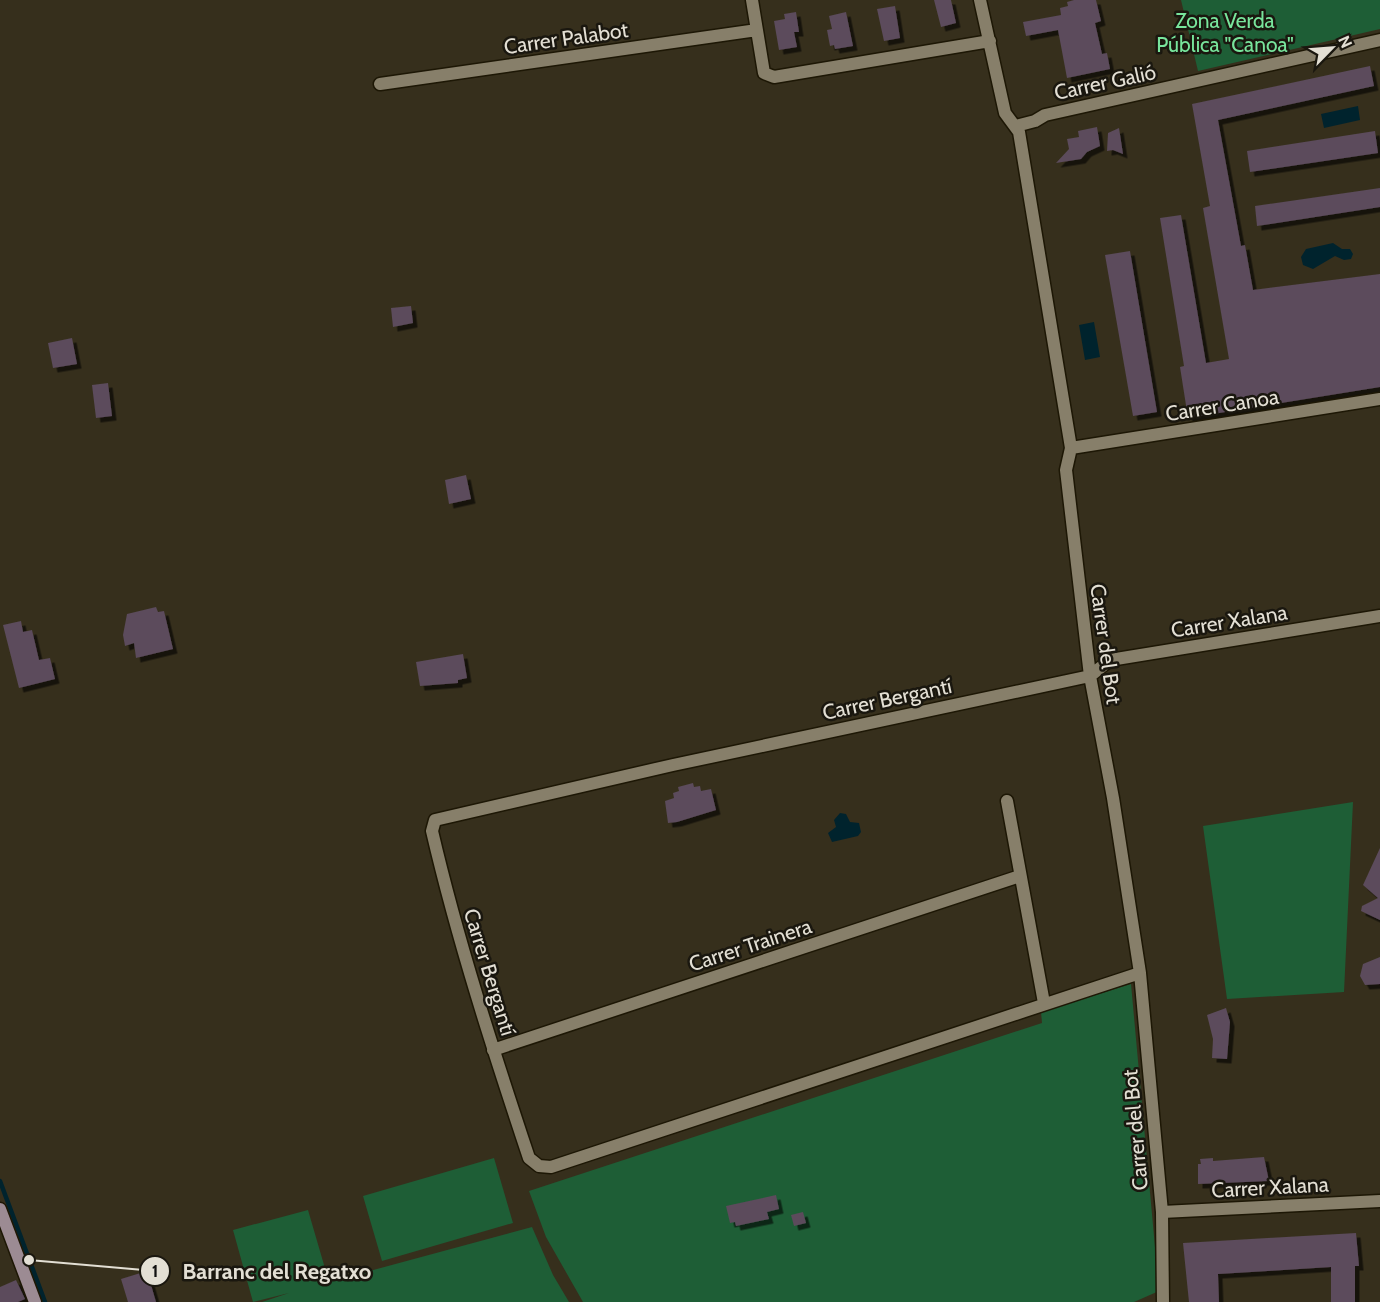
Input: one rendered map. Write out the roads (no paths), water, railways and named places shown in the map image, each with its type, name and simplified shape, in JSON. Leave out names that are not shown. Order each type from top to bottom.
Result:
[{"type":"main road","points":[[0,1209],[35,1302]]},
{"type":"street","points":[[752,0],[764,73],[774,77],[990,41]]},
{"type":"street","name":"Carrer del Bot","points":[[980,0],[1005,113],[1019,132],[1071,448],[1066,470],[1090,676],[1115,808],[1140,973],[1162,1212],[1163,1302]]},
{"type":"street","name":"Carrer Palabot","points":[[380,84],[757,30]]},
{"type":"street","name":"Carrer Galió","points":[[1016,126],[1035,121],[1045,115],[1380,40]]},
{"type":"street","name":"Carrer Canoa","points":[[1071,448],[1380,399]]},
{"type":"street","name":"Carrer Xalana","points":[[1090,676],[1110,660],[1380,616]]},
{"type":"street","name":"Carrer Bergantí","points":[[1090,676],[684,762],[435,820],[432,831],[452,919],[493,1050],[529,1158],[539,1166],[551,1167],[1140,973]]},
{"type":"street","points":[[1007,801],[1044,1003]]},
{"type":"street","name":"Carrer Trainera","points":[[493,1050],[1020,876]]},
{"type":"street","name":"Carrer Xalana","points":[[1162,1212],[1380,1201]]},
{"type":"water","points":[[1358,106],[1360,120],[1324,128],[1321,114]]},
{"type":"water","points":[[1333,243],[1342,249],[1350,249],[1353,254],[1351,259],[1344,260],[1335,256],[1313,269],[1303,265],[1301,257],[1306,249]]},
{"type":"water","points":[[1094,322],[1100,357],[1085,360],[1079,325]]},
{"type":"water","points":[[840,813],[846,814],[850,822],[859,823],[861,832],[858,836],[832,842],[828,833],[836,827],[834,820]]},
{"type":"waterway","points":[[0,1181],[45,1302]]},
{"type":"place","name":"Barranc del Regatxo","points":[[29,1260]]},
{"type":"park label","name":"Zona Verda Pública \"Canoa\"","points":[[1225,32]]}]
